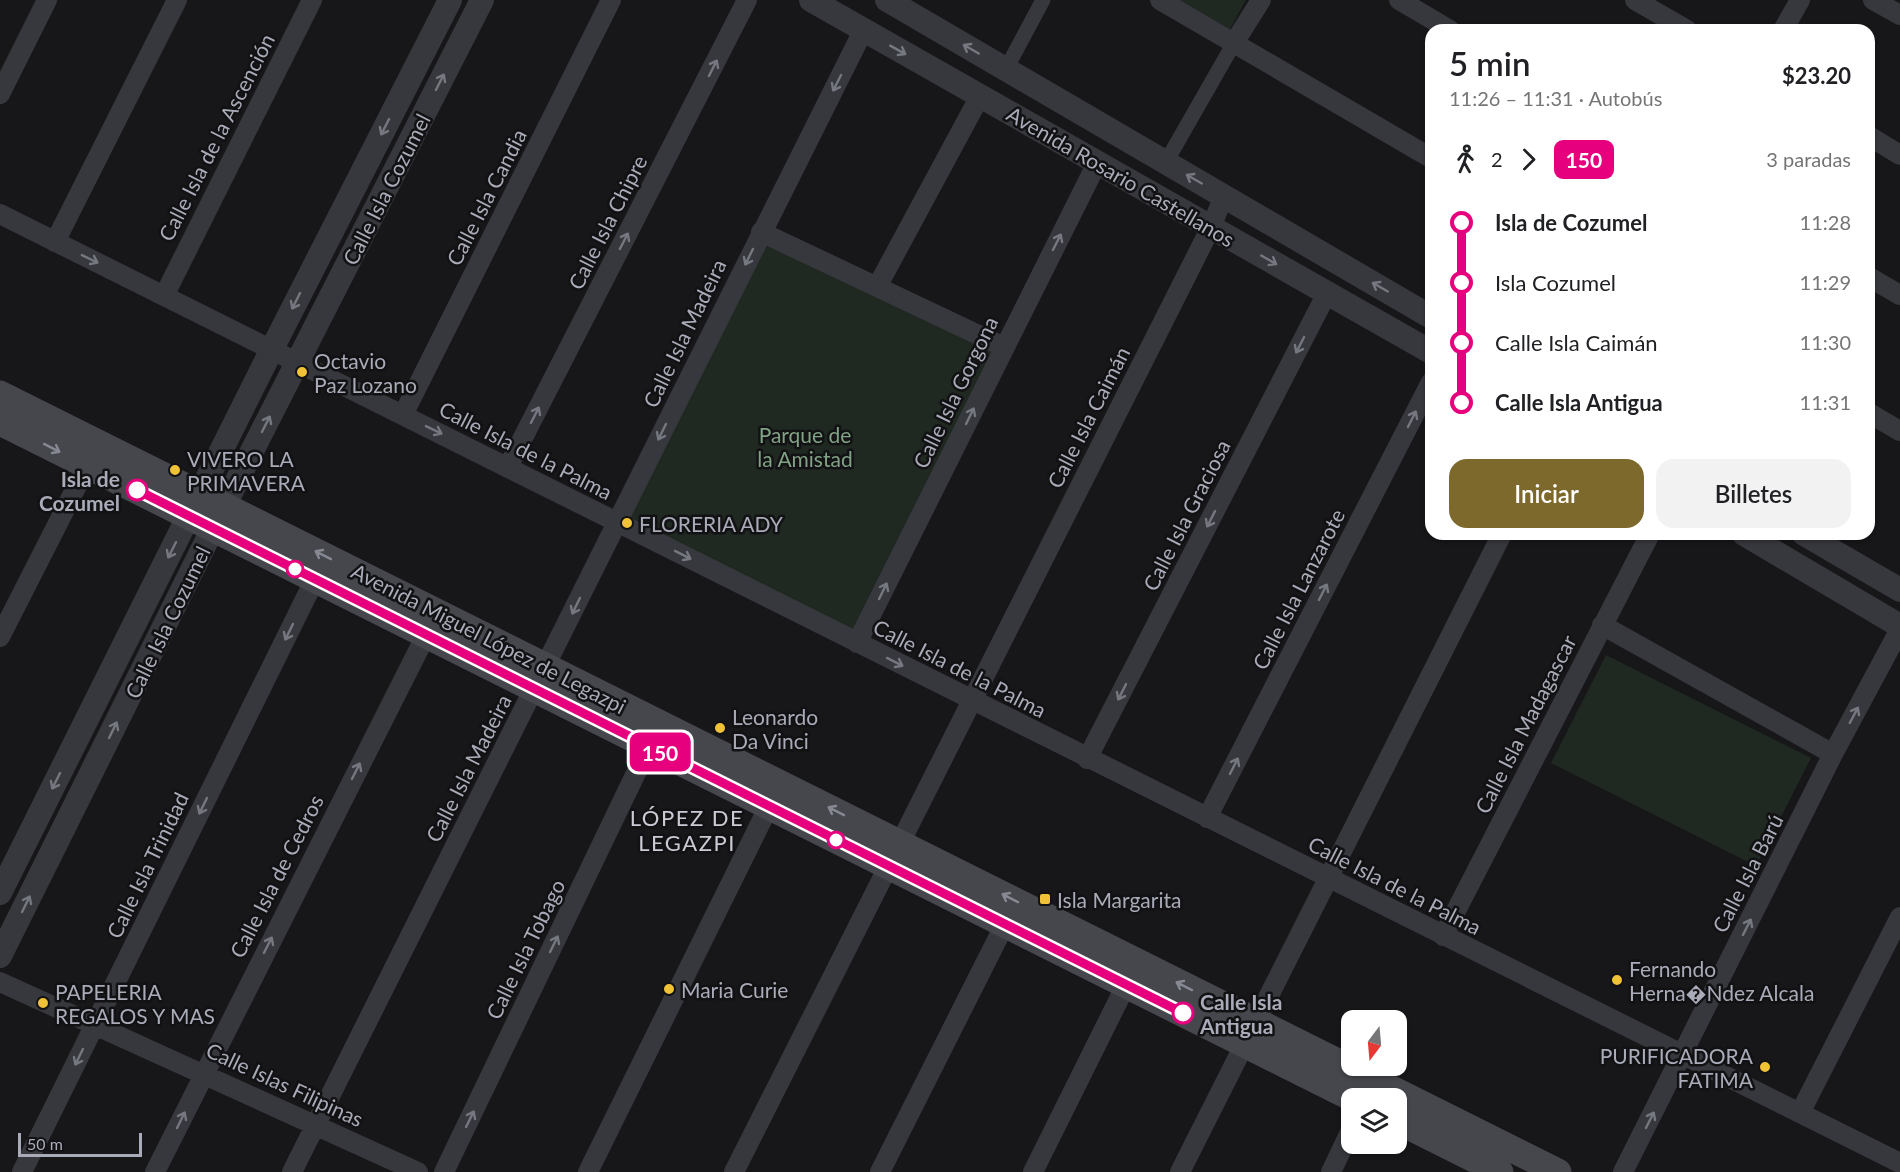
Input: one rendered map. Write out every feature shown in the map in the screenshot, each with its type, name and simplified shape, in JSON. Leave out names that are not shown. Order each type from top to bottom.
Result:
[{"type":"main road","name":"Avenida Miguel López de Legazpi","points":[[0,394],[194,505],[1250,1033],[1558,1172]]},
{"type":"main road","name":"Avenida Miguel López de Legazpi","points":[[0,422],[87,465],[194,505]]},
{"type":"main road","name":"Avenida Miguel López de Legazpi","points":[[219,517],[315,579],[426,635],[540,678],[649,747],[769,807],[894,854],[1005,924],[1126,985],[1250,1033],[1341,1091]]},
{"type":"main road","points":[[1407,1126],[1486,1169]]},
{"type":"street","points":[[0,94],[47,0]]},
{"type":"street","points":[[55,242],[177,0]]},
{"type":"street","name":"Calle Isla de la Ascención","points":[[164,296],[312,0]]},
{"type":"street","name":"Calle Isla Cozumel","points":[[0,893],[272,349],[450,0]]},
{"type":"street","name":"Calle Isla Cozumel","points":[[0,956],[219,517],[482,0]]},
{"type":"street","name":"Calle Isla Candia","points":[[403,415],[611,0]]},
{"type":"street","name":"Calle Isla Chipre","points":[[508,467],[747,0]]},
{"type":"street","name":"Avenida Rosario Castellanos","points":[[811,0],[1425,349]]},
{"type":"street","name":"Avenida Rosario Castellanos","points":[[887,0],[1425,313]]},
{"type":"street","points":[[1006,69],[1043,0]]},
{"type":"street","points":[[1160,0],[1425,154]]},
{"type":"street","points":[[1166,162],[1261,0]]},
{"type":"street","points":[[1399,0],[1440,24]]},
{"type":"street","points":[[1635,0],[1677,24]]},
{"type":"street","points":[[1786,24],[1800,0]]},
{"type":"street","points":[[1873,0],[1900,15]]},
{"type":"street","name":"Calle Isla Madeira","points":[[292,1172],[863,31]]},
{"type":"street","points":[[877,287],[980,96]]},
{"type":"street","points":[[1875,140],[1900,155]]},
{"type":"street","name":"Calle Isla Gorgona","points":[[857,643],[1097,163]]},
{"type":"street","name":"Calle Isla Caimán","points":[[734,1172],[1211,228],[1224,196]]},
{"type":"street","name":"Calle Isla de la Palma","points":[[0,214],[1087,759],[1900,1163]]},
{"type":"street","points":[[761,232],[1004,347]]},
{"type":"street","points":[[1875,280],[1900,295]]},
{"type":"street","name":"Calle Isla Graciosa","points":[[1087,759],[1327,293]]},
{"type":"street","name":"Calle Isla Lanzarote","points":[[1207,818],[1425,394]]},
{"type":"street","points":[[1875,416],[1900,431]]},
{"type":"street","points":[[0,637],[87,465]]},
{"type":"street","points":[[1180,1172],[1499,540]]},
{"type":"street","name":"Calle Isla Madagascar","points":[[1443,936],[1647,540]]},
{"type":"street","points":[[1754,540],[1900,627]]},
{"type":"street","points":[[1814,540],[1900,590]]},
{"type":"street","name":"Calle Isla Trinidad","points":[[22,1172],[315,579]]},
{"type":"street","points":[[1602,625],[1833,754]]},
{"type":"street","name":"Calle Isla Barú","points":[[1623,1172],[1833,754],[1900,627]]},
{"type":"street","name":"Calle Isla de Cedros","points":[[155,1172],[426,635]]},
{"type":"street","name":"Calle Isla Tobago","points":[[444,1172],[649,747]]},
{"type":"street","points":[[588,1172],[769,807]]},
{"type":"street","points":[[1800,1113],[1900,917]]},
{"type":"street","points":[[880,1172],[1005,924]]},
{"type":"street","name":"Calle Islas Filipinas","points":[[0,982],[418,1172]]},
{"type":"street","points":[[1033,1172],[1126,985]]},
{"type":"street","points":[[1331,1172],[1341,1151]]},
{"type":"green space","points":[[1179,0],[1246,0],[1230,29]]},
{"type":"green space","name":"Parque de la Amistad","points":[[764,239],[996,350],[854,636],[625,520]]},
{"type":"green space","points":[[1606,655],[1811,758],[1756,866],[1551,763]]},
{"type":"bus line","name":"150","points":[[137,490],[1183,1013]]},
{"type":"place","name":"Octavio Paz Lozano","points":[[302,372]]},
{"type":"place","name":"VIVERO LA PRIMAVERA","points":[[175,470]]},
{"type":"place","name":"Isla de Cozumel","points":[[137,490]]},
{"type":"place","name":"FLORERIA ADY","points":[[627,523]]},
{"type":"place","name":"Leonardo Da Vinci","points":[[720,728]]},
{"type":"place","name":"Isla Margarita","points":[[1045,899]]},
{"type":"place","name":"Fernando Herna�Ndez Alcala","points":[[1617,980]]},
{"type":"place","name":"Maria Curie","points":[[669,989]]},
{"type":"place","name":"PAPELERIA REGALOS Y MAS","points":[[43,1003]]},
{"type":"place","name":"Calle Isla Antigua","points":[[1183,1013]]},
{"type":"place","name":"PURIFICADORA FATIMA","points":[[1765,1067]]},
{"type":"district","name":"LÓPEZ DE LEGAZPI","points":[[687,830]]}]
